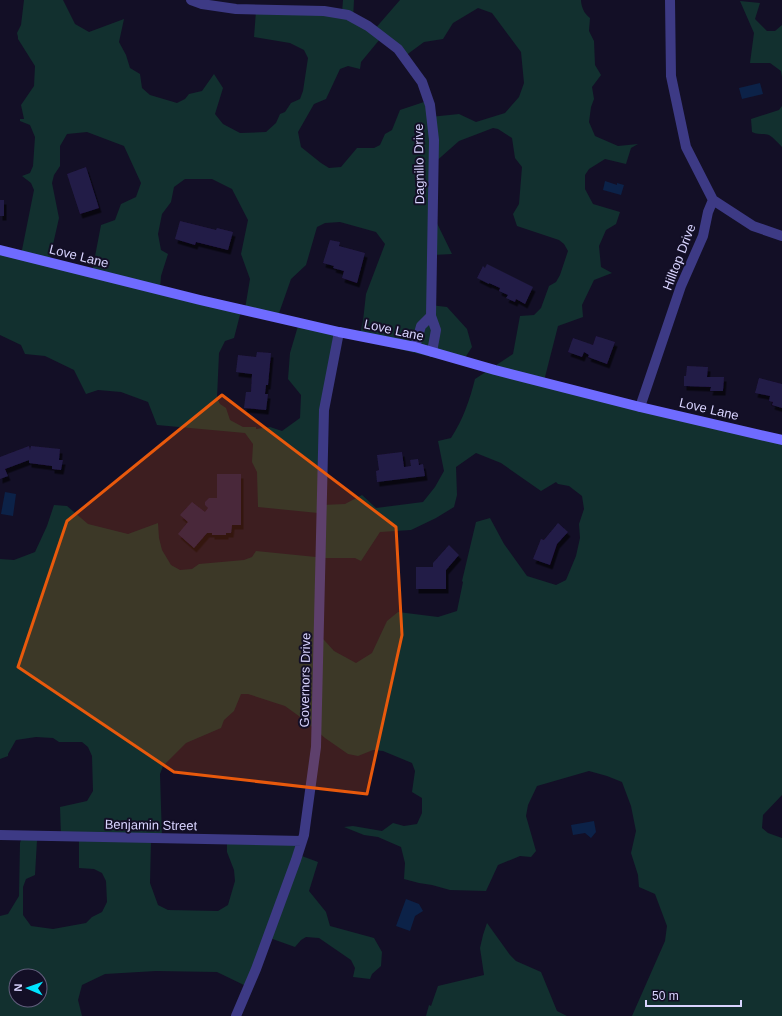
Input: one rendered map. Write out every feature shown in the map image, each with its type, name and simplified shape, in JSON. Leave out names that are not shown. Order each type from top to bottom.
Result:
[{"type":"street","name":"Dagnillo Drive","points":[[191,0],[202,4],[236,9],[324,11],[348,15],[368,26],[398,50],[422,82],[430,105],[434,140],[431,316],[436,330],[432,352]]},
{"type":"street","points":[[670,0],[671,76],[686,146],[713,200],[753,226],[782,236]]},
{"type":"street","name":"Hilltop Drive","points":[[640,407],[681,286],[703,236],[708,212],[713,200]]},
{"type":"street","name":"Love Lane","points":[[0,250],[200,300],[339,332],[415,347],[502,372],[640,407],[782,440]]},
{"type":"street","points":[[415,347],[421,326],[431,316]]},
{"type":"street","name":"Governors Drive","points":[[236,1016],[256,969],[304,835],[316,748],[324,410],[339,332]]},
{"type":"street","name":"Benjamin Street","points":[[0,835],[302,841]]},
{"type":"highlighted area","points":[[222,395],[396,527],[402,635],[367,794],[174,772],[18,667],[67,521]]},
{"type":"green space","points":[[24,0],[63,0],[75,24],[89,32],[124,19],[119,42],[126,55],[130,68],[140,74],[142,88],[150,95],[177,103],[185,99],[189,94],[202,91],[214,74],[223,88],[215,114],[223,124],[240,133],[266,132],[276,123],[280,114],[285,112],[291,103],[300,99],[303,91],[308,58],[304,50],[290,43],[254,37],[256,11],[342,13],[343,0],[354,0],[353,19],[374,30],[400,0],[581,0],[583,10],[590,18],[589,31],[594,41],[595,65],[601,75],[592,87],[594,99],[591,107],[589,122],[595,136],[618,146],[638,144],[631,148],[626,164],[605,159],[589,169],[585,175],[585,189],[593,204],[620,212],[616,224],[606,230],[599,246],[601,267],[612,273],[594,280],[582,305],[583,317],[558,326],[545,377],[545,384],[782,441],[782,795],[763,815],[762,828],[768,833],[782,838],[782,1016],[632,1016],[665,941],[667,926],[655,894],[639,887],[638,875],[631,853],[636,831],[631,806],[622,782],[589,771],[537,786],[528,805],[526,816],[536,851],[531,857],[520,856],[498,865],[486,891],[450,890],[419,883],[404,879],[405,863],[401,847],[378,837],[364,835],[344,827],[353,826],[382,831],[393,823],[404,826],[417,824],[422,813],[422,798],[412,792],[415,771],[412,763],[383,751],[373,750],[358,756],[348,754],[325,738],[285,706],[248,694],[241,694],[234,711],[224,720],[221,728],[186,743],[163,766],[160,774],[162,838],[151,840],[150,883],[158,905],[168,910],[218,911],[228,905],[235,881],[234,870],[227,852],[227,840],[298,842],[299,855],[318,862],[309,891],[326,912],[330,926],[374,938],[382,952],[381,966],[372,974],[370,979],[353,977],[355,968],[351,960],[319,938],[306,937],[295,947],[267,937],[246,986],[217,972],[156,971],[105,974],[82,985],[78,1000],[82,1016],[0,1016],[0,916],[8,914],[19,896],[21,840],[37,840],[35,875],[26,879],[23,887],[23,915],[31,926],[53,929],[86,923],[92,917],[102,912],[107,902],[106,881],[102,873],[94,869],[79,868],[79,838],[61,836],[60,807],[87,801],[93,791],[92,756],[88,747],[82,742],[59,742],[53,738],[36,737],[16,740],[8,756],[0,759],[0,559],[14,560],[35,552],[47,526],[54,505],[67,506],[88,524],[128,534],[158,523],[159,538],[162,550],[171,565],[180,570],[192,569],[199,564],[244,560],[252,557],[256,551],[316,557],[318,513],[258,507],[257,472],[252,462],[253,444],[245,433],[157,425],[148,402],[121,392],[98,390],[86,394],[74,370],[45,356],[25,354],[21,345],[0,335],[0,251],[21,255],[34,190],[31,183],[22,176],[30,173],[33,166],[35,137],[30,125],[20,121],[20,119],[24,119],[21,105],[34,86],[35,66],[18,39],[17,33],[21,25]],"holes":[[[478,8],[492,13],[521,52],[524,83],[519,97],[505,113],[476,122],[459,114],[430,117],[424,102],[400,110],[392,130],[385,134],[380,145],[374,148],[357,148],[341,167],[329,168],[301,147],[298,132],[314,104],[326,99],[340,69],[348,66],[360,69],[361,62],[380,39],[405,56],[424,42],[443,39],[453,23]],[[493,128],[498,129],[512,138],[515,158],[522,167],[519,204],[513,214],[517,226],[559,240],[564,244],[568,251],[560,275],[556,282],[549,286],[541,308],[534,315],[520,316],[513,354],[475,379],[466,409],[451,438],[438,441],[444,471],[435,487],[423,502],[376,508],[362,495],[345,504],[322,505],[322,412],[334,333],[298,326],[290,353],[288,379],[301,395],[300,418],[282,431],[270,427],[256,429],[256,427],[243,427],[230,420],[226,408],[220,404],[217,398],[219,353],[225,341],[234,338],[241,311],[160,290],[161,276],[168,254],[161,250],[158,234],[162,214],[171,202],[174,187],[185,179],[212,179],[232,189],[248,220],[241,254],[250,279],[245,309],[278,316],[291,279],[306,265],[317,227],[325,223],[340,222],[376,232],[385,244],[366,294],[363,321],[359,338],[361,340],[461,364],[472,347],[467,329],[447,307],[430,305],[433,255],[452,254],[432,213],[433,164],[459,141]],[[87,132],[124,146],[141,183],[136,197],[121,204],[115,220],[101,225],[92,272],[49,262],[59,218],[52,183],[54,175],[60,166],[60,146],[67,134]],[[476,453],[501,463],[541,491],[556,482],[558,484],[569,486],[582,496],[584,509],[579,524],[580,538],[576,556],[566,580],[556,585],[527,576],[504,544],[490,518],[476,522],[462,581],[457,611],[438,617],[398,612],[387,621],[372,653],[356,663],[334,651],[316,631],[317,558],[355,558],[361,561],[380,532],[411,530],[436,518],[454,507],[457,495],[456,467]]]},
{"type":"green space","points":[[740,1],[760,3],[755,19],[767,31],[775,31],[782,25],[782,77],[781,71],[770,63],[750,63],[754,33]]},
{"type":"green space","points":[[782,106],[782,147],[769,135],[752,132],[751,119],[779,110]]},
{"type":"green space","points":[[487,923],[516,961],[541,972],[557,1011],[567,1016],[426,1016],[429,1005],[431,1006],[438,986],[484,975],[480,948]]},
{"type":"water","points":[[760,83],[763,94],[742,99],[739,88]]},
{"type":"water","points":[[605,181],[617,185],[617,183],[624,185],[621,195],[603,190]]},
{"type":"water","points":[[5,492],[16,494],[13,516],[1,514]]},
{"type":"water","points":[[594,821],[596,832],[591,838],[585,833],[573,835],[571,825]]},
{"type":"water","points":[[406,899],[419,904],[423,911],[415,916],[410,931],[396,926]]},
{"type":"building","points":[[86,167],[99,208],[80,214],[67,174]]},
{"type":"building","points":[[0,200],[4,200],[4,216],[0,216]]},
{"type":"building","points":[[180,221],[216,230],[217,228],[233,232],[228,250],[196,242],[195,245],[175,239]]},
{"type":"building","points":[[330,240],[340,242],[339,246],[365,253],[357,283],[342,278],[344,271],[323,263]]},
{"type":"building","points":[[487,264],[533,287],[525,304],[516,299],[515,302],[506,298],[508,295],[499,291],[500,288],[477,278],[483,266],[485,268]]},
{"type":"building","points":[[596,336],[615,342],[607,364],[588,357],[589,355],[584,352],[582,357],[568,352],[573,338],[593,345]]},
{"type":"building","points":[[257,352],[271,353],[268,385],[266,385],[265,394],[268,394],[266,410],[244,408],[246,392],[251,392],[252,374],[236,372],[238,355],[256,357]]},
{"type":"building","points":[[687,366],[708,367],[707,377],[724,377],[723,391],[710,391],[711,387],[684,386],[684,376],[686,376]]},
{"type":"building","points":[[759,378],[782,384],[782,408],[772,405],[773,402],[769,401],[770,396],[755,393]]},
{"type":"building","points":[[29,446],[30,450],[31,446],[60,449],[59,460],[63,460],[61,470],[52,469],[52,466],[29,463],[29,460],[5,469],[8,476],[0,479],[0,457]]},
{"type":"building","points":[[402,452],[404,467],[411,466],[410,460],[418,459],[419,465],[423,464],[425,476],[377,482],[376,471],[379,470],[377,455]]},
{"type":"building","points":[[217,474],[241,474],[241,525],[232,525],[231,533],[226,533],[226,535],[212,535],[212,533],[207,533],[194,548],[178,534],[188,522],[180,515],[192,502],[205,512],[208,508],[205,505],[205,502],[209,498],[217,498]]},
{"type":"building","points":[[558,523],[568,532],[557,544],[550,565],[533,559],[541,539],[544,540]]},
{"type":"building","points":[[449,545],[459,555],[446,570],[446,589],[416,589],[416,567],[433,567],[433,563]]}]
